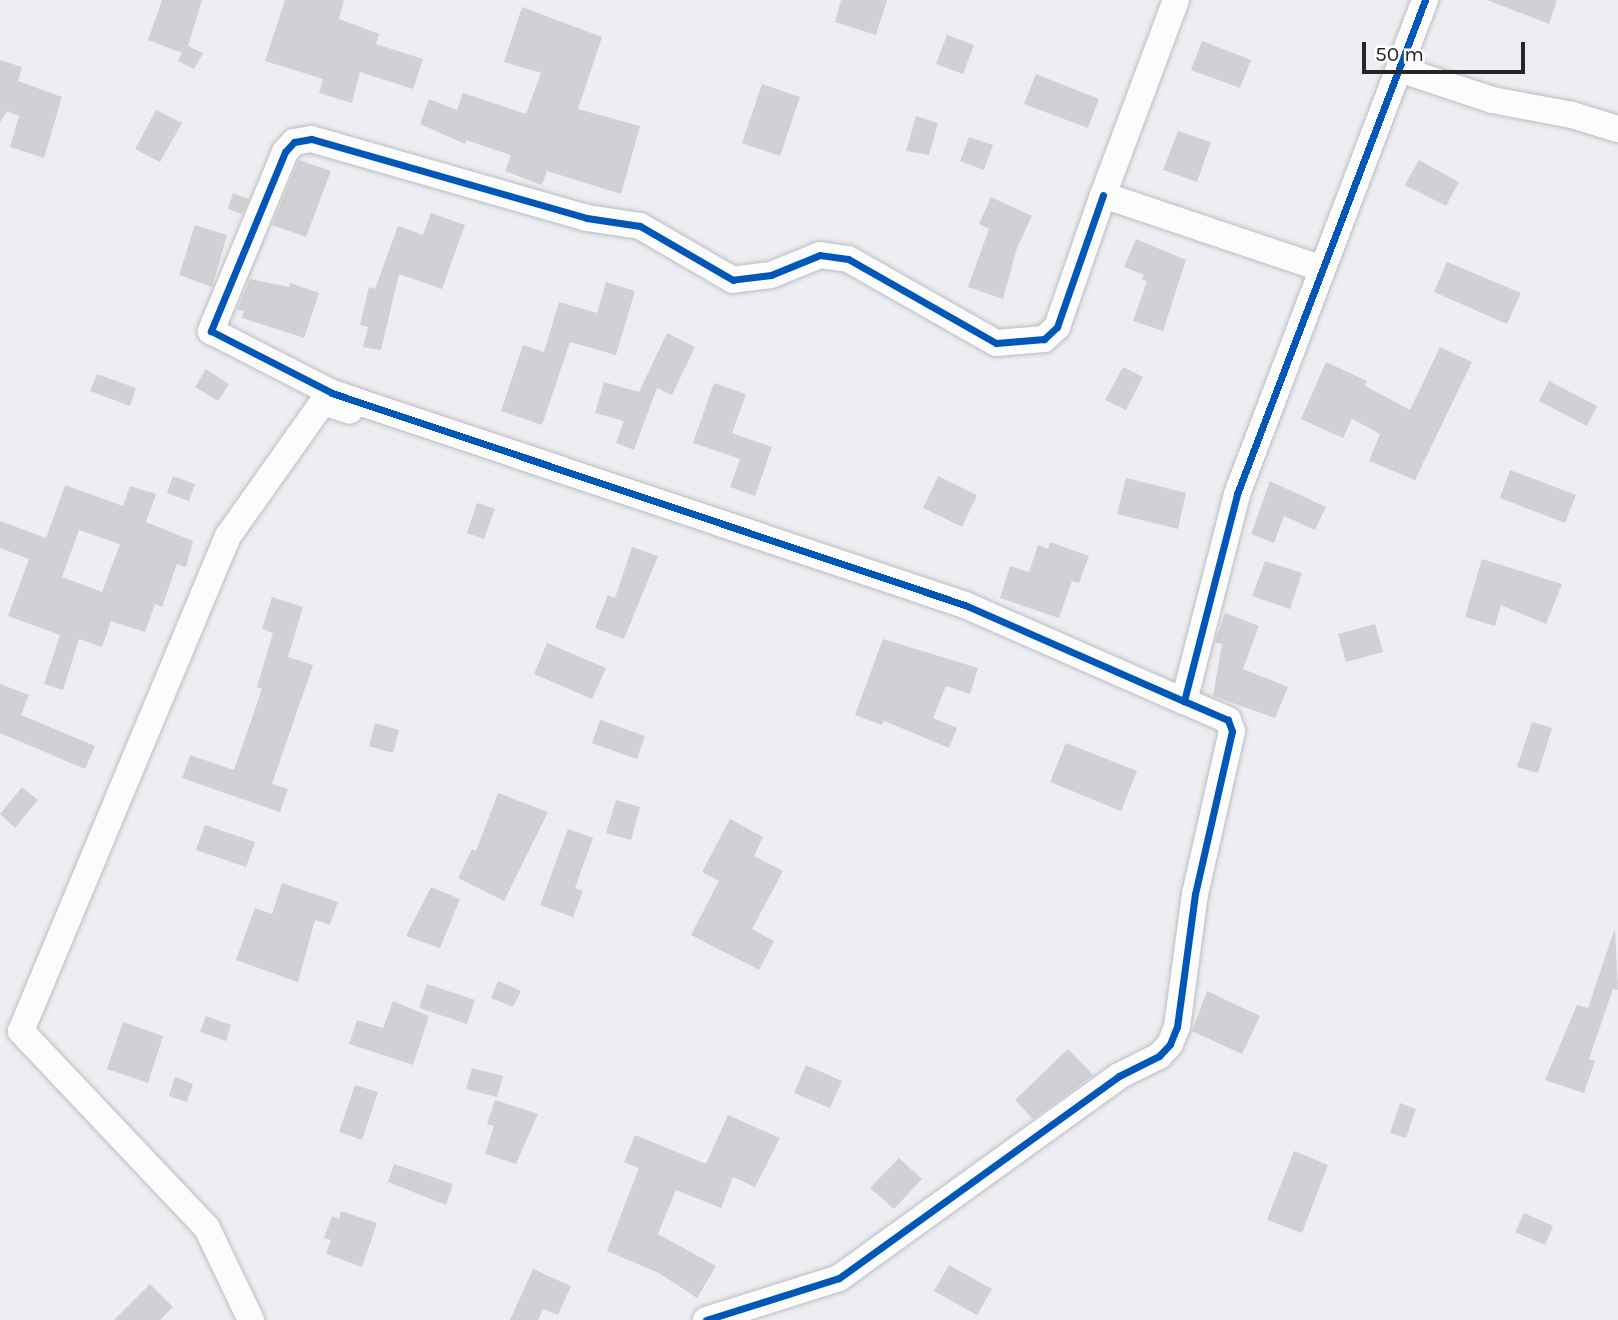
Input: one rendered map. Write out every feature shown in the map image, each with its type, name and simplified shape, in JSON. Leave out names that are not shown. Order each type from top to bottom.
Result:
[{"type":"street","points":[[706,1320],[839,1279],[1119,1076],[1159,1056],[1170,1044],[1177,1027],[1195,894],[1232,731],[1228,720],[965,605],[332,393],[211,331],[285,152],[294,142],[311,139],[587,218],[640,226],[733,280],[771,275],[820,256],[848,259],[996,343],[1044,338],[1057,327],[1176,0]]},
{"type":"street","points":[[1184,701],[1237,494],[1320,268],[1425,0]]},
{"type":"street","points":[[1399,69],[1492,100],[1573,115],[1618,129]]},
{"type":"street","points":[[1103,195],[1320,268]]},
{"type":"street","points":[[251,1320],[207,1228],[21,1031],[228,536],[323,402],[897,595],[1184,701]]},
{"type":"building","points":[[162,0],[202,0],[188,46],[203,53],[194,69],[178,61],[182,53],[148,40]]},
{"type":"building","points":[[285,0],[344,0],[339,19],[379,34],[376,44],[423,59],[413,89],[360,72],[352,103],[319,93],[323,79],[265,61]]},
{"type":"building","points":[[841,0],[887,0],[876,35],[835,22]]},
{"type":"building","points":[[1487,0],[1557,0],[1549,24]]},
{"type":"building","points":[[522,7],[602,37],[578,109],[640,126],[621,194],[547,171],[542,185],[505,171],[511,155],[466,140],[465,144],[420,124],[429,99],[457,110],[463,93],[526,114],[541,73],[504,62]]},
{"type":"building","points":[[947,35],[974,45],[963,74],[936,64]]},
{"type":"building","points":[[1202,41],[1251,60],[1240,88],[1191,70]]},
{"type":"building","points":[[0,60],[22,67],[18,81],[62,97],[44,158],[10,147],[19,116],[7,111],[0,123]]},
{"type":"building","points":[[1036,74],[1099,99],[1088,128],[1024,104]]},
{"type":"building","points":[[762,84],[800,97],[780,156],[742,143]]},
{"type":"building","points":[[156,110],[182,123],[160,162],[135,149]]},
{"type":"building","points":[[916,116],[938,123],[929,155],[906,151]]},
{"type":"building","points":[[1178,131],[1211,142],[1197,182],[1163,170]]},
{"type":"building","points":[[969,137],[993,145],[984,170],[960,161]]},
{"type":"building","points":[[299,160],[331,171],[306,237],[272,225]]},
{"type":"building","points":[[1419,160],[1459,182],[1446,206],[1405,185]]},
{"type":"building","points":[[233,193],[249,199],[242,214],[228,209]]},
{"type":"building","points":[[991,197],[1032,216],[1017,248],[1003,299],[968,287],[989,229],[979,224]]},
{"type":"building","points":[[431,213],[465,225],[442,289],[399,274],[381,350],[363,347],[368,327],[360,325],[369,287],[375,289],[398,226],[423,235]]},
{"type":"building","points":[[195,225],[227,235],[212,287],[179,275]]},
{"type":"building","points":[[1136,239],[1186,260],[1163,331],[1133,321],[1147,281],[1142,280],[1144,275],[1124,267]]},
{"type":"building","points":[[1447,262],[1521,293],[1507,324],[1434,292]]},
{"type":"building","points":[[250,279],[289,287],[290,283],[319,293],[304,338],[242,318],[244,311],[237,310]]},
{"type":"building","points":[[606,282],[635,291],[616,355],[570,342],[542,425],[501,411],[523,345],[544,352],[559,302],[597,313]]},
{"type":"building","points":[[667,333],[695,347],[672,395],[657,388],[634,450],[616,443],[624,421],[595,413],[604,382],[639,392]]},
{"type":"building","points":[[1440,347],[1472,362],[1415,480],[1369,461],[1380,434],[1352,419],[1343,438],[1301,419],[1326,362],[1367,381],[1365,386],[1410,410]]},
{"type":"building","points":[[1123,367],[1143,377],[1126,410],[1105,400]]},
{"type":"building","points":[[206,369],[229,384],[218,401],[195,387]]},
{"type":"building","points":[[97,374],[136,388],[130,406],[90,391]]},
{"type":"building","points":[[1549,381],[1597,406],[1587,426],[1539,401]]},
{"type":"building","points":[[714,383],[746,394],[732,433],[772,447],[755,496],[730,487],[740,459],[693,443]]},
{"type":"building","points":[[1510,470],[1576,495],[1565,523],[1500,498]]},
{"type":"building","points":[[173,476],[195,484],[189,501],[167,493]]},
{"type":"building","points":[[938,476],[977,495],[962,527],[923,508]]},
{"type":"building","points":[[1126,478],[1186,493],[1178,529],[1117,514]]},
{"type":"building","points":[[1270,481],[1326,507],[1315,530],[1284,516],[1274,543],[1251,534]]},
{"type":"building","points":[[65,485],[123,506],[130,486],[156,494],[146,522],[193,541],[186,567],[177,564],[162,607],[155,604],[145,632],[111,621],[102,647],[79,639],[63,690],[44,684],[60,635],[8,616],[29,559],[0,548],[0,521],[46,538]],"holes":[[[79,530],[120,544],[102,592],[62,577]]]},
{"type":"building","points":[[477,503],[495,509],[484,539],[467,533]]},
{"type":"building","points":[[1050,542],[1089,556],[1079,583],[1072,581],[1059,618],[1000,598],[1010,566],[1029,572],[1038,545],[1048,549]]},
{"type":"building","points":[[632,547],[658,556],[624,639],[595,628],[608,595],[615,598]]},
{"type":"building","points":[[1482,559],[1562,584],[1546,624],[1501,605],[1495,626],[1465,617]]},
{"type":"building","points":[[1265,561],[1302,573],[1290,609],[1252,596]]},
{"type":"building","points":[[272,597],[303,607],[288,657],[313,665],[272,784],[288,789],[280,812],[182,778],[190,755],[234,770],[262,689],[257,687],[273,633],[262,629]]},
{"type":"building","points":[[1225,613],[1259,626],[1243,669],[1288,687],[1275,718],[1213,696],[1222,644],[1215,642]]},
{"type":"building","points":[[1375,624],[1383,652],[1346,662],[1338,634]]},
{"type":"building","points":[[883,639],[978,668],[970,694],[946,686],[933,718],[957,728],[949,748],[884,721],[882,725],[855,715]]},
{"type":"building","points":[[547,643],[606,668],[592,699],[534,674]]},
{"type":"building","points":[[0,684],[29,695],[21,715],[95,746],[85,769],[0,733]]},
{"type":"building","points":[[600,720],[645,736],[637,759],[592,743]]},
{"type":"building","points":[[1532,722],[1552,728],[1538,773],[1517,767]]},
{"type":"building","points":[[375,723],[399,730],[393,753],[369,746]]},
{"type":"building","points":[[1066,743],[1137,771],[1121,811],[1050,782]]},
{"type":"building","points":[[22,787],[38,800],[15,828],[0,814]]},
{"type":"building","points":[[498,793],[548,812],[504,901],[458,878],[472,849],[476,851]]},
{"type":"building","points":[[616,800],[640,807],[631,840],[606,833]]},
{"type":"building","points":[[730,819],[763,837],[754,856],[783,871],[752,929],[774,941],[759,970],[691,935],[719,881],[702,872]]},
{"type":"building","points":[[205,825],[255,842],[246,867],[196,850]]},
{"type":"building","points":[[568,829],[593,838],[575,888],[583,891],[573,917],[540,905]]},
{"type":"building","points":[[282,883],[338,902],[330,925],[315,920],[298,982],[236,960],[255,908],[272,914]]},
{"type":"building","points":[[431,887],[460,899],[440,948],[406,936]]},
{"type":"building","points":[[1615,928],[1618,990],[1613,989],[1589,1059],[1595,1061],[1584,1093],[1545,1080],[1577,1005],[1588,1008]]},
{"type":"building","points":[[498,981],[521,991],[513,1007],[491,998]]},
{"type":"building","points":[[427,984],[475,1000],[467,1024],[419,1008]]},
{"type":"building","points":[[1207,991],[1260,1016],[1242,1054],[1192,1031]]},
{"type":"building","points":[[393,1001],[429,1016],[413,1065],[349,1044],[357,1020],[383,1028]]},
{"type":"building","points":[[206,1016],[231,1025],[226,1041],[200,1032]]},
{"type":"building","points":[[123,1022],[163,1036],[148,1083],[107,1069]]},
{"type":"building","points":[[1068,1049],[1093,1075],[1033,1119],[1015,1100]]},
{"type":"building","points":[[806,1065],[842,1081],[830,1108],[794,1093]]},
{"type":"building","points":[[472,1068],[503,1076],[497,1097],[466,1089]]},
{"type":"building","points":[[175,1077],[193,1084],[187,1102],[169,1096]]},
{"type":"building","points":[[355,1085],[378,1092],[362,1140],[339,1132]]},
{"type":"building","points":[[495,1100],[538,1114],[516,1164],[485,1154],[494,1126],[487,1124]]},
{"type":"building","points":[[1400,1103],[1416,1109],[1406,1138],[1390,1133]]},
{"type":"building","points":[[728,1115],[780,1138],[755,1187],[733,1177],[721,1208],[676,1190],[658,1234],[716,1266],[697,1298],[659,1273],[607,1251],[639,1168],[624,1162],[635,1135],[706,1164]]},
{"type":"building","points":[[1294,1151],[1328,1165],[1302,1233],[1267,1220]]},
{"type":"building","points":[[899,1158],[922,1179],[894,1209],[870,1188]]},
{"type":"building","points":[[394,1164],[453,1184],[446,1205],[388,1182]]},
{"type":"building","points":[[341,1211],[377,1223],[362,1267],[326,1254],[331,1240],[324,1238],[332,1216],[339,1219]]},
{"type":"building","points":[[1524,1213],[1553,1226],[1545,1245],[1515,1232]]},
{"type":"building","points":[[949,1265],[992,1289],[977,1315],[934,1291]]},
{"type":"building","points":[[533,1269],[571,1286],[558,1315],[543,1309],[538,1320],[510,1320]]},
{"type":"building","points":[[150,1284],[173,1307],[160,1320],[114,1320]]},
{"type":"cycle path","points":[[706,1320],[839,1278],[1119,1076],[1159,1056],[1170,1044],[1177,1027],[1195,894],[1232,731],[1228,720],[1184,701],[1237,494],[1425,0]]},
{"type":"cycle path","points":[[1103,195],[1057,327],[1044,339],[996,343],[848,259],[820,255],[771,275],[733,280],[640,226],[587,218],[311,139],[294,142],[285,152],[211,331],[332,393],[965,605],[1184,701]]}]
